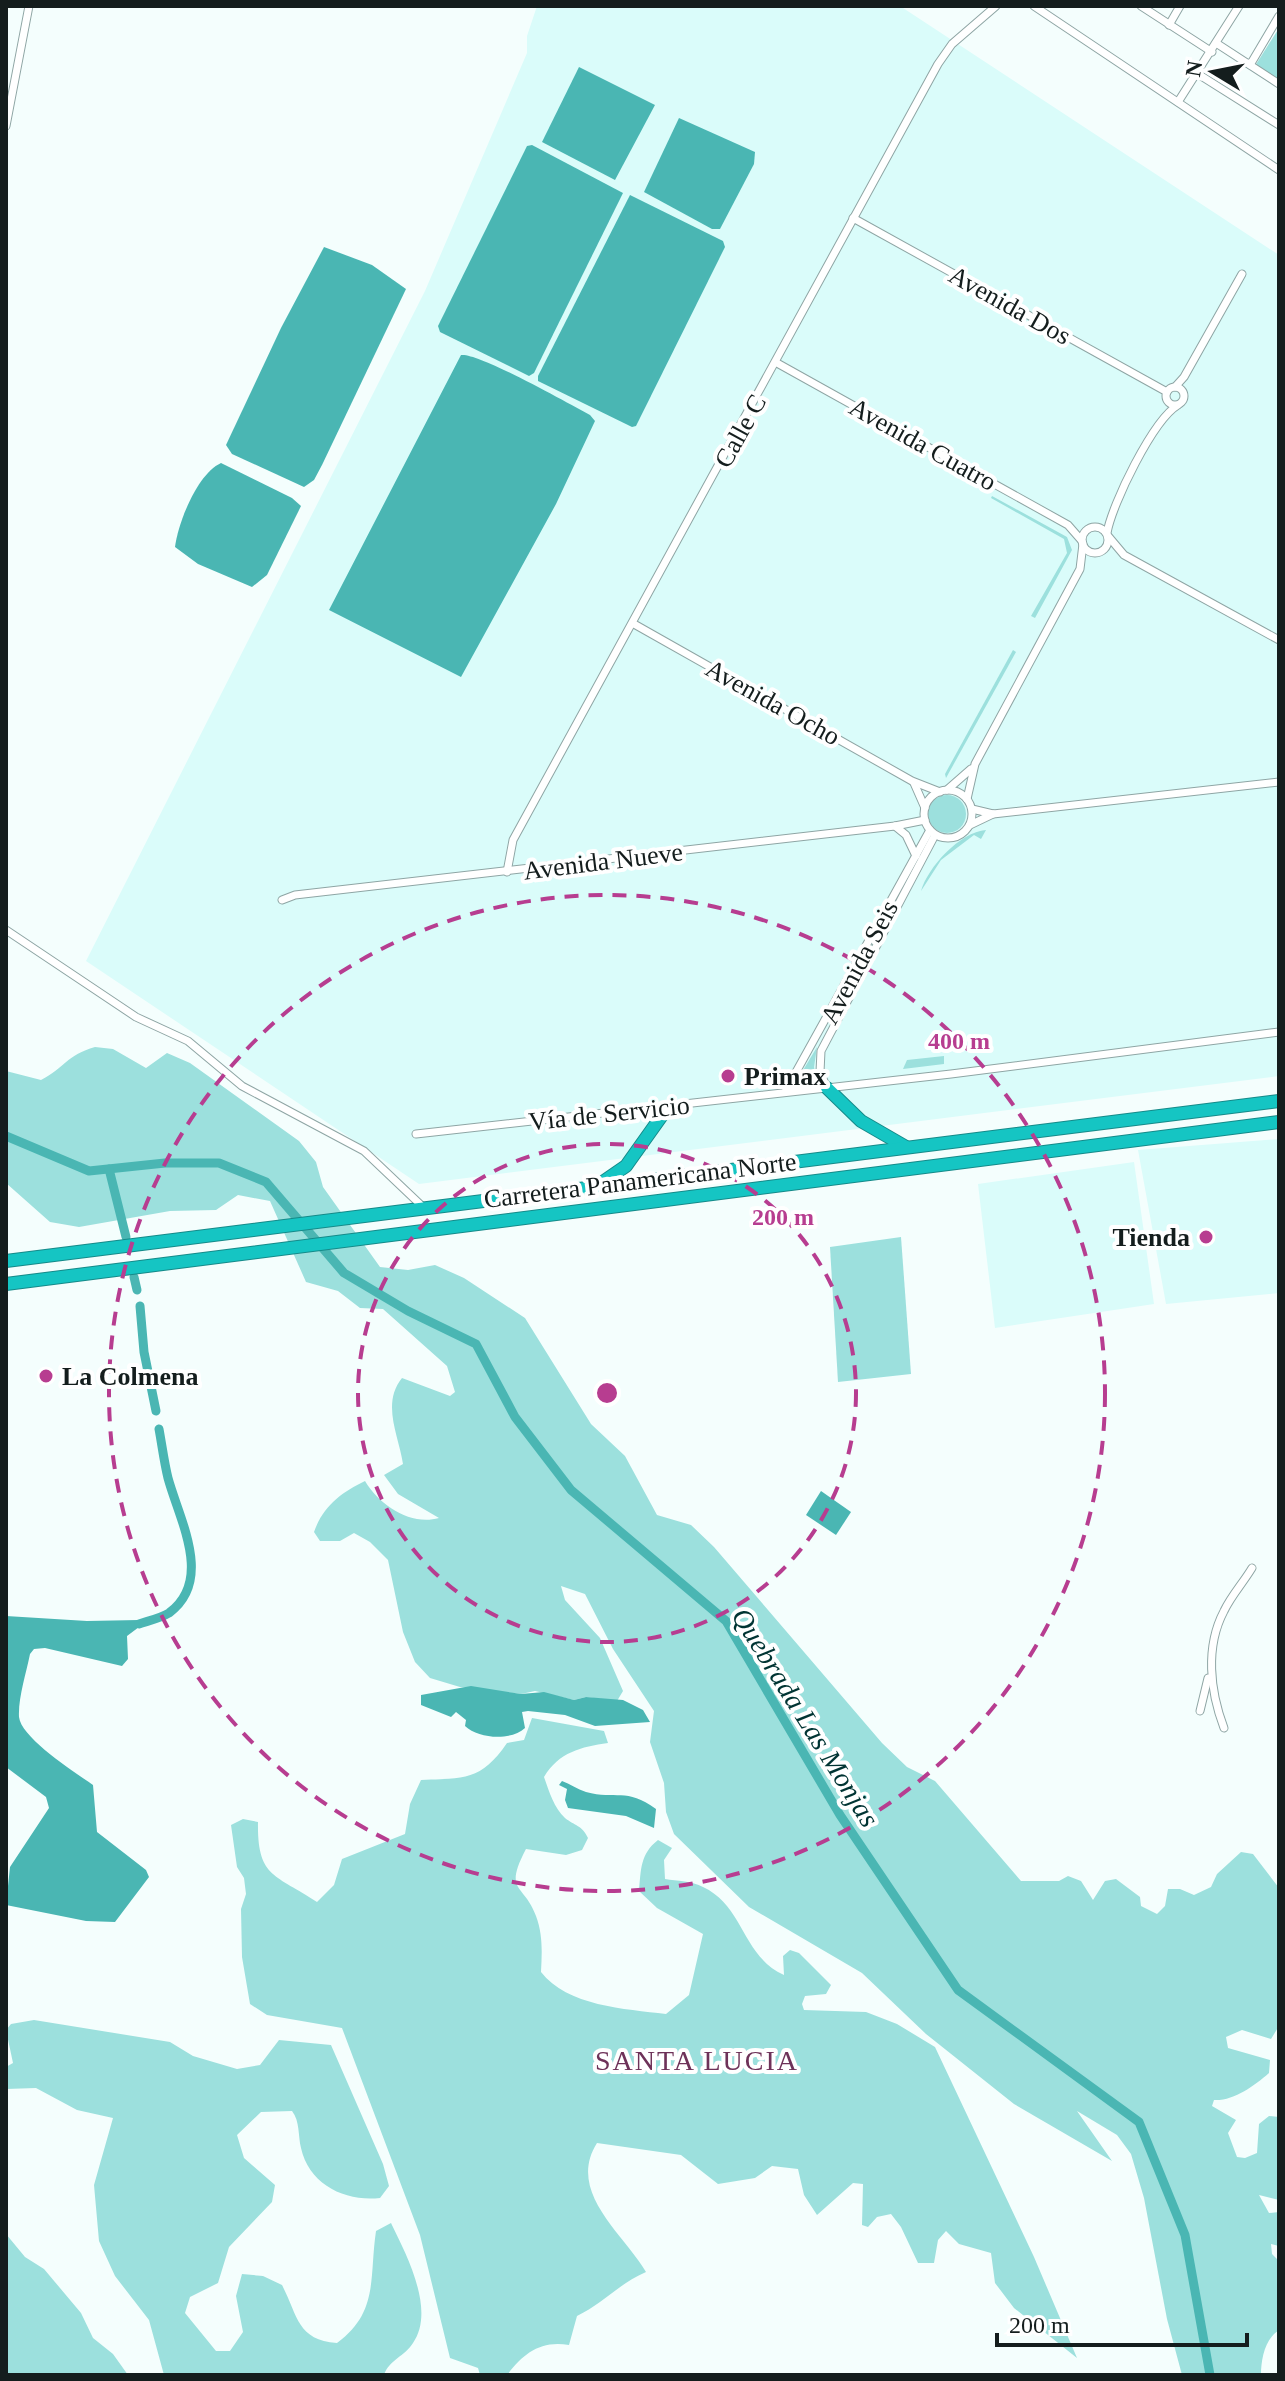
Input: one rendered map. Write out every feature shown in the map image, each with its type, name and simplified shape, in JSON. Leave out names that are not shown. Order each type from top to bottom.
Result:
[{"type":"highway","points":[[827,1088],[861,1121],[909,1148]]},
{"type":"highway","name":"Carretera Panamericana Norte","points":[[6,1261],[271,1225],[425,1209],[1279,1101]]},
{"type":"highway","points":[[593,1188],[626,1166],[668,1107]]},
{"type":"highway","name":"Carretera Panamericana Norte","points":[[6,1284],[1279,1122]]},
{"type":"highway","points":[[1028,1133],[1031,1153]]},
{"type":"highway","points":[[53,1278],[65,1253]]},
{"type":"street","points":[[6,126],[29,6]]},
{"type":"street","name":"Calle C","points":[[507,872],[513,840],[947,50],[996,6]]},
{"type":"street","points":[[1034,6],[1279,170]]},
{"type":"street","points":[[1141,6],[1212,52]]},
{"type":"street","points":[[1169,25],[1180,6]]},
{"type":"street","points":[[1178,102],[1239,6]]},
{"type":"street","points":[[1250,65],[1279,16]]},
{"type":"street","points":[[1216,43],[1279,84]]},
{"type":"street","points":[[1198,74],[1279,125]]},
{"type":"street","name":"Avenida Dos","points":[[853,218],[1178,405]]},
{"type":"street","points":[[1167,413],[1167,396],[1179,389],[1242,274]]},
{"type":"street","name":"Avenida Cuatro","points":[[777,363],[1068,525],[1082,543]]},
{"type":"street","points":[[970,825],[972,809],[967,799],[975,764],[1080,569],[1108,545],[1112,512],[1167,413],[1184,399],[1179,389]]},
{"type":"street","points":[[1080,569],[1084,533],[1112,512]]},
{"type":"street","name":"Avenida Cuatro","points":[[1068,525],[1093,527]]},
{"type":"street","points":[[1093,527],[1108,535],[1124,555],[1279,640]]},
{"type":"street","points":[[1082,543],[1090,552],[1124,555]]},
{"type":"street","name":"Avenida Ocho","points":[[634,624],[912,781],[943,791]]},
{"type":"street","points":[[925,808],[975,764]]},
{"type":"street","points":[[912,781],[932,832],[957,837],[970,825],[993,814],[1279,782]]},
{"type":"street","points":[[943,791],[967,799]]},
{"type":"street","points":[[972,809],[993,814]]},
{"type":"street","name":"Avenida Nueve","points":[[282,900],[295,895],[895,826],[925,820]]},
{"type":"street","points":[[895,826],[906,835],[919,865]]},
{"type":"street","name":"Avenida Seis","points":[[785,1092],[916,855],[932,832]]},
{"type":"street","name":"Avenida Seis","points":[[827,1088],[820,1072],[821,1051],[919,865],[932,832]]},
{"type":"street","points":[[6,930],[136,1017],[188,1041],[255,1094],[364,1151],[410,1190],[425,1209]]},
{"type":"street","name":"Vía de Servicio","points":[[416,1134],[668,1107],[1279,1032]]},
{"type":"street","points":[[1200,1711],[1222,1614],[1252,1568]]},
{"type":"street","points":[[1211,1668],[1213,1696],[1224,1728]]},
{"type":"shaded area","points":[[537,6],[900,6],[1279,255],[1279,1076],[419,1184],[86,961],[425,291],[527,53],[527,36]]},
{"type":"shaded area","points":[[1279,28],[1279,88],[1253,69]]},
{"type":"shaded area","points":[[579,67],[655,105],[615,180],[542,142]]},
{"type":"shaded area","points":[[679,118],[755,152],[754,164],[720,229],[712,229],[644,192]]},
{"type":"shaded area","points":[[532,145],[623,193],[534,373],[529,376],[440,332],[438,326],[527,146]]},
{"type":"shaded area","points":[[630,195],[723,241],[725,247],[636,426],[632,427],[538,381]]},
{"type":"shaded area","points":[[324,247],[372,265],[406,289],[322,465],[314,480],[304,487],[232,454],[226,445],[281,328]]},
{"type":"shaded area","points":[[461,355],[504,370],[590,415],[595,421],[556,504],[461,677],[329,610]]},
{"type":"shaded area","points":[[221,463],[292,498],[301,506],[267,575],[252,587],[198,564],[175,547],[180,525],[197,488],[204,477]]},
{"type":"shaded area","points":[[992,496],[1067,537],[1072,550],[1035,618],[1031,616],[1067,553],[1064,539]]},
{"type":"shaded area","points":[[1013,650],[1016,652],[946,778],[945,774]]},
{"type":"shaded area","points":[[947,795],[961,800],[966,814],[961,828],[947,833],[933,828],[928,814],[933,800]]},
{"type":"shaded area","points":[[986,830],[981,839],[974,835],[941,860],[921,891],[930,872],[946,852],[966,837]]},
{"type":"shaded area","points":[[95,1047],[113,1049],[146,1068],[167,1053],[190,1063],[299,1141],[316,1162],[323,1187],[380,1267],[408,1270],[435,1265],[464,1278],[525,1318],[591,1424],[625,1456],[657,1515],[691,1525],[714,1547],[882,1743],[907,1767],[935,1781],[1021,1881],[1059,1881],[1068,1876],[1081,1881],[1093,1900],[1105,1881],[1116,1879],[1140,1897],[1141,1906],[1157,1914],[1165,1906],[1168,1889],[1180,1889],[1194,1895],[1211,1887],[1217,1874],[1241,1852],[1253,1854],[1279,1888],[1279,2026],[1271,2039],[1242,2030],[1226,2037],[1228,2048],[1270,2060],[1269,2073],[1236,2095],[1214,2100],[1212,2106],[1236,2120],[1228,2133],[1237,2157],[1245,2158],[1257,2153],[1259,2124],[1269,2116],[1279,2117],[1279,2200],[1259,2195],[1269,2213],[1279,2212],[1279,2246],[1271,2244],[1272,2254],[1279,2261],[1279,2330],[1265,2350],[1261,2375],[1182,2375],[1167,2319],[1144,2198],[1131,2154],[1117,2135],[1077,2111],[1112,2161],[1014,2104],[926,2034],[862,1973],[749,1907],[674,1834],[666,1812],[664,1783],[650,1742],[654,1711],[613,1649],[585,1594],[561,1586],[565,1600],[600,1638],[623,1691],[617,1701],[586,1697],[574,1700],[535,1691],[521,1694],[460,1687],[430,1678],[415,1662],[403,1632],[388,1560],[370,1542],[354,1533],[340,1541],[320,1541],[314,1532],[334,1501],[365,1481],[379,1498],[397,1512],[418,1519],[439,1518],[398,1494],[384,1475],[403,1464],[393,1420],[396,1388],[402,1378],[450,1396],[455,1392],[447,1366],[383,1309],[360,1308],[338,1291],[306,1282],[270,1201],[238,1195],[216,1210],[170,1211],[79,1227],[50,1222],[6,1183],[6,1071],[41,1080],[78,1054]]},
{"type":"shaded area","points":[[817,1047],[814,1067],[817,1083],[801,1084],[799,1077]]},
{"type":"shaded area","points":[[944,1056],[944,1064],[903,1069],[907,1060]]},
{"type":"shaded area","points":[[1279,1139],[1279,1293],[1166,1304],[1138,1150]]},
{"type":"shaded area","points":[[1134,1162],[1154,1304],[995,1328],[978,1184]]},
{"type":"shaded area","points":[[901,1237],[911,1374],[838,1382],[830,1247]]},
{"type":"shaded area","points":[[821,1491],[851,1512],[836,1535],[806,1515]]},
{"type":"shaded area","points":[[6,1616],[87,1621],[139,1620],[139,1627],[127,1636],[128,1659],[122,1666],[45,1648],[34,1649],[30,1654],[19,1710],[22,1725],[29,1735],[93,1785],[97,1832],[146,1870],[149,1877],[115,1922],[86,1921],[6,1905],[10,1867],[49,1808],[46,1797],[6,1767]]},
{"type":"shaded area","points":[[471,1686],[521,1694],[544,1692],[574,1700],[586,1697],[623,1700],[643,1710],[650,1722],[595,1726],[565,1715],[528,1711],[522,1712],[525,1728],[512,1735],[495,1737],[471,1730],[465,1726],[466,1720],[456,1712],[451,1717],[421,1705],[421,1695]]},
{"type":"shaded area","points":[[532,1718],[604,1731],[608,1743],[589,1746],[564,1756],[544,1777],[558,1809],[588,1838],[582,1850],[566,1855],[526,1849],[519,1863],[516,1881],[531,1905],[540,1930],[541,1972],[566,1992],[615,2007],[666,2014],[689,1995],[703,1934],[657,1908],[639,1891],[642,1863],[652,1845],[658,1840],[672,1848],[664,1860],[665,1879],[694,1884],[717,1895],[770,1967],[784,1975],[783,1956],[790,1950],[799,1953],[831,1985],[826,1994],[805,1996],[802,2004],[804,2010],[866,2012],[897,2024],[935,2047],[1034,2257],[1077,2358],[1014,2308],[995,2283],[991,2253],[959,2244],[946,2231],[938,2240],[934,2263],[918,2263],[901,2227],[891,2214],[877,2217],[868,2227],[862,2225],[863,2184],[853,2183],[817,2215],[804,2195],[798,2169],[772,2166],[755,2178],[718,2184],[681,2155],[597,2143],[589,2161],[588,2178],[593,2195],[646,2272],[577,2316],[569,2345],[549,2345],[533,2350],[507,2375],[480,2375],[478,2368],[450,2358],[420,2235],[342,2028],[267,2015],[250,2004],[242,1957],[241,1909],[246,1894],[244,1878],[237,1867],[231,1825],[243,1819],[258,1822],[265,1865],[280,1879],[317,1902],[334,1885],[342,1859],[405,1834],[410,1804],[421,1780],[460,1777],[480,1771],[507,1743],[524,1740]]},
{"type":"shaded area","points":[[562,1781],[586,1792],[629,1796],[646,1802],[656,1809],[654,1828],[626,1816],[568,1808],[565,1800],[567,1789],[559,1785]]},
{"type":"shaded area","points":[[34,2020],[170,2042],[193,2056],[237,2069],[260,2065],[279,2040],[331,2045],[383,2164],[389,2186],[380,2198],[367,2199],[342,2194],[331,2188],[312,2172],[305,2161],[292,2111],[261,2112],[237,2135],[244,2158],[275,2185],[272,2202],[229,2247],[218,2283],[190,2297],[185,2313],[216,2351],[230,2351],[243,2332],[236,2296],[242,2274],[263,2276],[282,2285],[306,2332],[324,2341],[337,2343],[360,2319],[366,2306],[376,2231],[391,2223],[416,2282],[421,2315],[413,2343],[384,2375],[164,2375],[149,2320],[115,2276],[99,2241],[94,2185],[113,2118],[77,2110],[36,2088],[6,2089],[6,2067],[13,2063],[6,2030],[11,2024]]},
{"type":"shaded area","points":[[6,2234],[25,2257],[44,2269],[81,2313],[93,2338],[113,2354],[128,2375],[6,2375]]},
{"type":"waterway","name":"Quebrada Las Monjas","points":[[6,1136],[89,1171],[165,1163],[219,1163],[266,1182],[344,1273],[408,1311],[476,1344],[515,1417],[571,1490],[726,1621],[840,1815],[958,1990],[1139,2122],[1185,2235],[1210,2375]]},
{"type":"waterway","points":[[109,1169],[126,1237]]},
{"type":"waterway","points":[[134,1277],[137,1290]]},
{"type":"waterway","points":[[140,1306],[144,1352],[156,1411]]},
{"type":"waterway","points":[[139,1624],[169,1613],[182,1599],[189,1584],[191,1567],[190,1548],[168,1478],[159,1429]]},
{"type":"place","name":"Primax","points":[[728,1076]]},
{"type":"place","name":"Tienda","points":[[1206,1237]]},
{"type":"place","name":"La Colmena","points":[[46,1376]]},
{"type":"district","name":"SANTA LUCIA","points":[[697,2060]]}]
